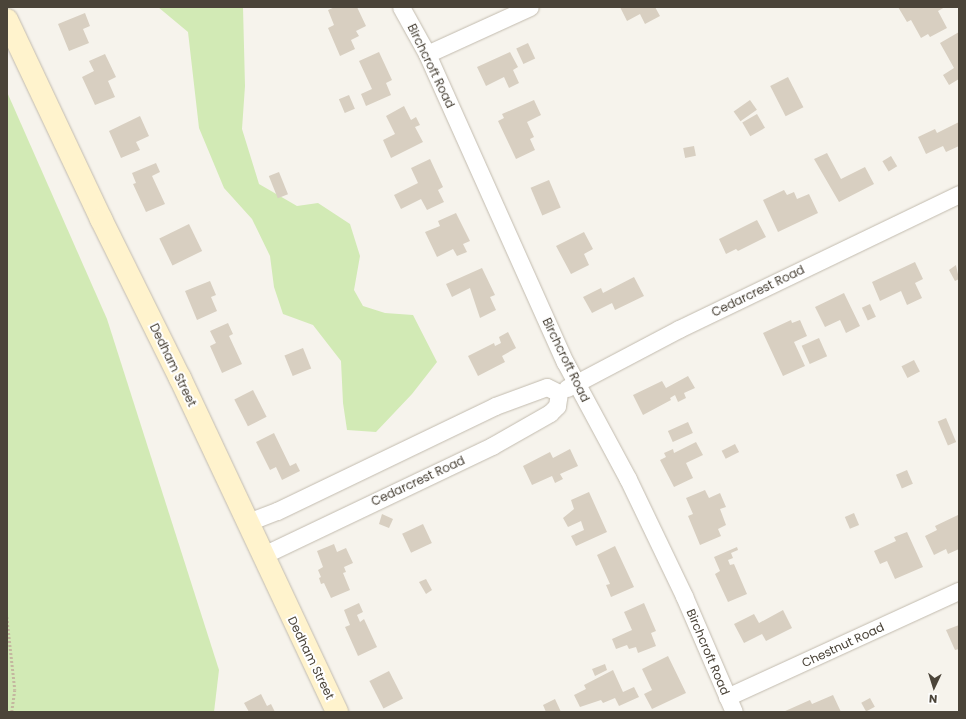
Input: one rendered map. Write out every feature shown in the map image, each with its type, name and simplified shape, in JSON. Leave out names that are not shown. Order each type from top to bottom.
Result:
[{"type":"main road","name":"Dedham Street","points":[[7,20],[248,522],[337,712]]},
{"type":"street","name":"Birchcroft Road","points":[[401,7],[427,54],[576,382],[628,479],[684,596],[730,705]]},
{"type":"street","points":[[427,54],[530,7]]},
{"type":"street","name":"Cedarcrest Road","points":[[263,555],[492,446],[550,413],[557,406],[559,392],[576,382],[686,326],[959,194]]},
{"type":"street","points":[[248,522],[277,511],[495,406],[547,386],[559,392]]},
{"type":"street","name":"Chestnut Road","points":[[730,705],[959,591]]},
{"type":"path","points":[[7,617],[15,690],[12,712]]},
{"type":"green space","points":[[158,7],[243,7],[245,86],[242,129],[259,184],[297,206],[318,203],[350,224],[360,256],[354,290],[363,306],[385,313],[413,315],[437,362],[412,394],[376,432],[347,430],[343,403],[341,361],[313,325],[283,314],[274,287],[270,256],[252,219],[224,188],[199,128],[188,32]]},
{"type":"green space","points":[[7,92],[107,319],[219,670],[214,712],[7,712]]},
{"type":"building","points":[[335,7],[357,7],[366,26],[356,31],[359,36],[351,40],[355,49],[340,56],[328,28],[334,25],[328,10]]},
{"type":"building","points":[[620,7],[655,7],[660,16],[645,24],[640,14],[627,21]]},
{"type":"building","points":[[898,7],[945,7],[938,11],[947,28],[930,37],[928,34],[921,38],[911,20],[907,22]]},
{"type":"building","points":[[85,13],[90,26],[83,29],[89,43],[69,51],[58,24]]},
{"type":"building","points":[[959,32],[959,79],[949,85],[943,75],[954,68],[940,43]]},
{"type":"building","points":[[528,43],[535,58],[523,64],[516,48]]},
{"type":"building","points":[[379,52],[392,80],[386,83],[391,95],[366,106],[361,94],[372,89],[359,61]]},
{"type":"building","points":[[510,52],[518,67],[513,70],[519,83],[509,88],[504,77],[486,86],[477,67]]},
{"type":"building","points":[[105,54],[116,77],[108,81],[115,97],[95,105],[82,77],[94,71],[89,61]]},
{"type":"building","points":[[788,77],[803,107],[786,116],[770,86]]},
{"type":"building","points":[[349,95],[355,109],[345,113],[339,99]]},
{"type":"building","points":[[534,100],[541,115],[527,122],[534,137],[530,139],[535,150],[516,159],[498,121],[504,118],[502,114]]},
{"type":"building","points":[[750,100],[757,110],[740,121],[734,111]]},
{"type":"building","points":[[404,106],[411,120],[416,117],[420,125],[415,127],[423,142],[391,158],[383,140],[395,134],[386,116]]},
{"type":"building","points":[[757,114],[765,128],[750,136],[742,122]]},
{"type":"building","points":[[140,116],[149,136],[136,142],[140,150],[121,158],[109,131]]},
{"type":"building","points":[[959,122],[959,146],[946,152],[943,146],[926,154],[918,137],[935,129],[937,133]]},
{"type":"building","points":[[694,146],[696,156],[685,158],[683,148]]},
{"type":"building","points":[[827,153],[841,179],[865,167],[874,184],[839,202],[814,159]]},
{"type":"building","points":[[891,156],[897,166],[889,171],[882,161]]},
{"type":"building","points":[[430,159],[443,187],[438,190],[444,202],[427,210],[421,199],[401,209],[394,195],[418,183],[411,168]]},
{"type":"building","points":[[156,163],[160,172],[152,176],[165,204],[146,212],[133,184],[136,183],[132,173]]},
{"type":"building","points":[[279,172],[288,194],[278,198],[269,176]]},
{"type":"building","points":[[549,180],[561,208],[542,215],[531,188]]},
{"type":"building","points":[[784,190],[787,195],[794,192],[797,199],[809,194],[818,213],[778,232],[763,200]]},
{"type":"building","points":[[456,213],[470,241],[463,244],[467,252],[457,256],[453,249],[437,257],[425,232],[440,226],[438,221]]},
{"type":"building","points":[[757,220],[766,237],[738,251],[736,249],[726,254],[719,239]]},
{"type":"building","points":[[189,224],[202,251],[172,265],[159,238]]},
{"type":"building","points":[[584,232],[593,249],[584,254],[589,265],[571,274],[556,246]]},
{"type":"building","points":[[915,262],[923,279],[915,283],[922,298],[907,305],[901,291],[880,301],[872,282]]},
{"type":"building","points":[[956,265],[959,279],[955,281],[949,270]]},
{"type":"building","points":[[482,268],[495,295],[490,297],[496,310],[480,318],[470,288],[452,297],[446,284]]},
{"type":"building","points":[[634,277],[644,296],[615,310],[612,303],[592,313],[583,297],[601,288],[603,293]]},
{"type":"building","points":[[210,281],[216,295],[211,297],[217,311],[197,320],[185,291]]},
{"type":"building","points":[[844,293],[860,326],[846,333],[840,320],[825,327],[815,307]]},
{"type":"building","points":[[870,304],[876,317],[868,320],[862,308]]},
{"type":"building","points":[[791,320],[792,323],[800,320],[807,336],[794,342],[805,366],[783,376],[763,333]]},
{"type":"building","points":[[228,323],[233,334],[229,336],[242,364],[222,373],[210,346],[216,343],[210,331]]},
{"type":"building","points":[[508,332],[516,348],[502,356],[505,362],[478,376],[468,356],[494,343],[495,346],[501,343],[499,337]]},
{"type":"building","points":[[819,338],[827,356],[810,364],[802,346]]},
{"type":"building","points":[[303,348],[311,368],[293,376],[284,355]]},
{"type":"building","points":[[914,360],[920,372],[907,378],[902,366]]},
{"type":"building","points":[[688,376],[695,388],[684,393],[686,398],[678,402],[675,395],[670,398],[671,400],[643,415],[633,395],[662,381],[666,388]]},
{"type":"building","points":[[253,390],[267,417],[248,426],[234,400]]},
{"type":"building","points":[[946,418],[956,442],[948,445],[938,422]]},
{"type":"building","points":[[688,422],[693,433],[673,442],[668,431]]},
{"type":"building","points":[[274,433],[290,466],[296,463],[300,471],[282,480],[276,467],[270,470],[256,442]]},
{"type":"building","points":[[696,442],[703,455],[686,463],[693,478],[674,487],[660,460],[666,457],[664,453],[673,449],[674,453]]},
{"type":"building","points":[[735,444],[739,452],[726,459],[722,451]]},
{"type":"building","points":[[570,449],[578,466],[560,474],[563,479],[555,483],[552,476],[532,485],[523,466],[550,452],[553,458]]},
{"type":"building","points":[[907,470],[913,484],[902,488],[896,475]]},
{"type":"building","points":[[705,490],[709,498],[720,493],[726,507],[720,509],[726,525],[718,529],[721,536],[700,545],[688,516],[693,514],[686,498]]},
{"type":"building","points":[[589,492],[607,532],[576,546],[571,536],[584,530],[581,521],[568,527],[563,518],[574,509],[571,500]]},
{"type":"building","points":[[854,513],[859,525],[850,529],[845,517]]},
{"type":"building","points":[[382,514],[393,519],[389,528],[379,524]]},
{"type":"building","points":[[958,515],[959,549],[948,554],[946,549],[934,555],[925,536],[937,530],[935,526]]},
{"type":"building","points":[[423,524],[432,543],[411,553],[402,534]]},
{"type":"building","points":[[907,532],[923,567],[895,579],[887,561],[880,564],[874,551],[896,541],[894,537]]},
{"type":"building","points":[[334,544],[337,552],[346,548],[353,563],[344,567],[346,572],[343,573],[350,590],[331,598],[324,583],[321,584],[319,578],[321,577],[318,570],[323,567],[317,551]]},
{"type":"building","points":[[615,546],[634,587],[611,597],[606,585],[610,584],[597,555]]},
{"type":"building","points":[[737,547],[738,550],[731,553],[733,558],[728,560],[730,565],[734,564],[747,594],[728,602],[715,574],[720,571],[714,557]]},
{"type":"building","points":[[426,579],[432,590],[426,594],[419,582]]},
{"type":"building","points":[[359,603],[363,612],[357,615],[360,622],[364,619],[377,647],[358,656],[345,627],[350,625],[344,610]]},
{"type":"building","points":[[644,603],[656,631],[651,633],[656,646],[638,653],[636,647],[629,649],[627,645],[616,649],[612,639],[632,630],[624,612]]},
{"type":"building","points":[[783,610],[792,628],[766,641],[762,634],[744,643],[734,624],[754,614],[759,623]]},
{"type":"building","points":[[959,625],[959,649],[955,650],[946,630]]},
{"type":"building","points":[[668,656],[686,693],[652,709],[644,694],[652,690],[642,669]]},
{"type":"building","points":[[605,664],[607,670],[595,676],[592,669]]},
{"type":"building","points":[[613,670],[623,692],[634,687],[639,697],[619,706],[615,698],[603,703],[601,700],[580,707],[574,695],[586,689],[584,685]]},
{"type":"building","points":[[389,671],[403,699],[383,709],[369,681]]},
{"type":"building","points":[[261,694],[267,706],[271,704],[275,712],[249,712],[244,703]]},
{"type":"building","points":[[833,695],[841,712],[783,712],[810,700],[812,704]]},
{"type":"building","points":[[870,698],[875,707],[866,712],[861,703]]},
{"type":"building","points":[[555,699],[561,712],[546,712],[543,705]]}]
